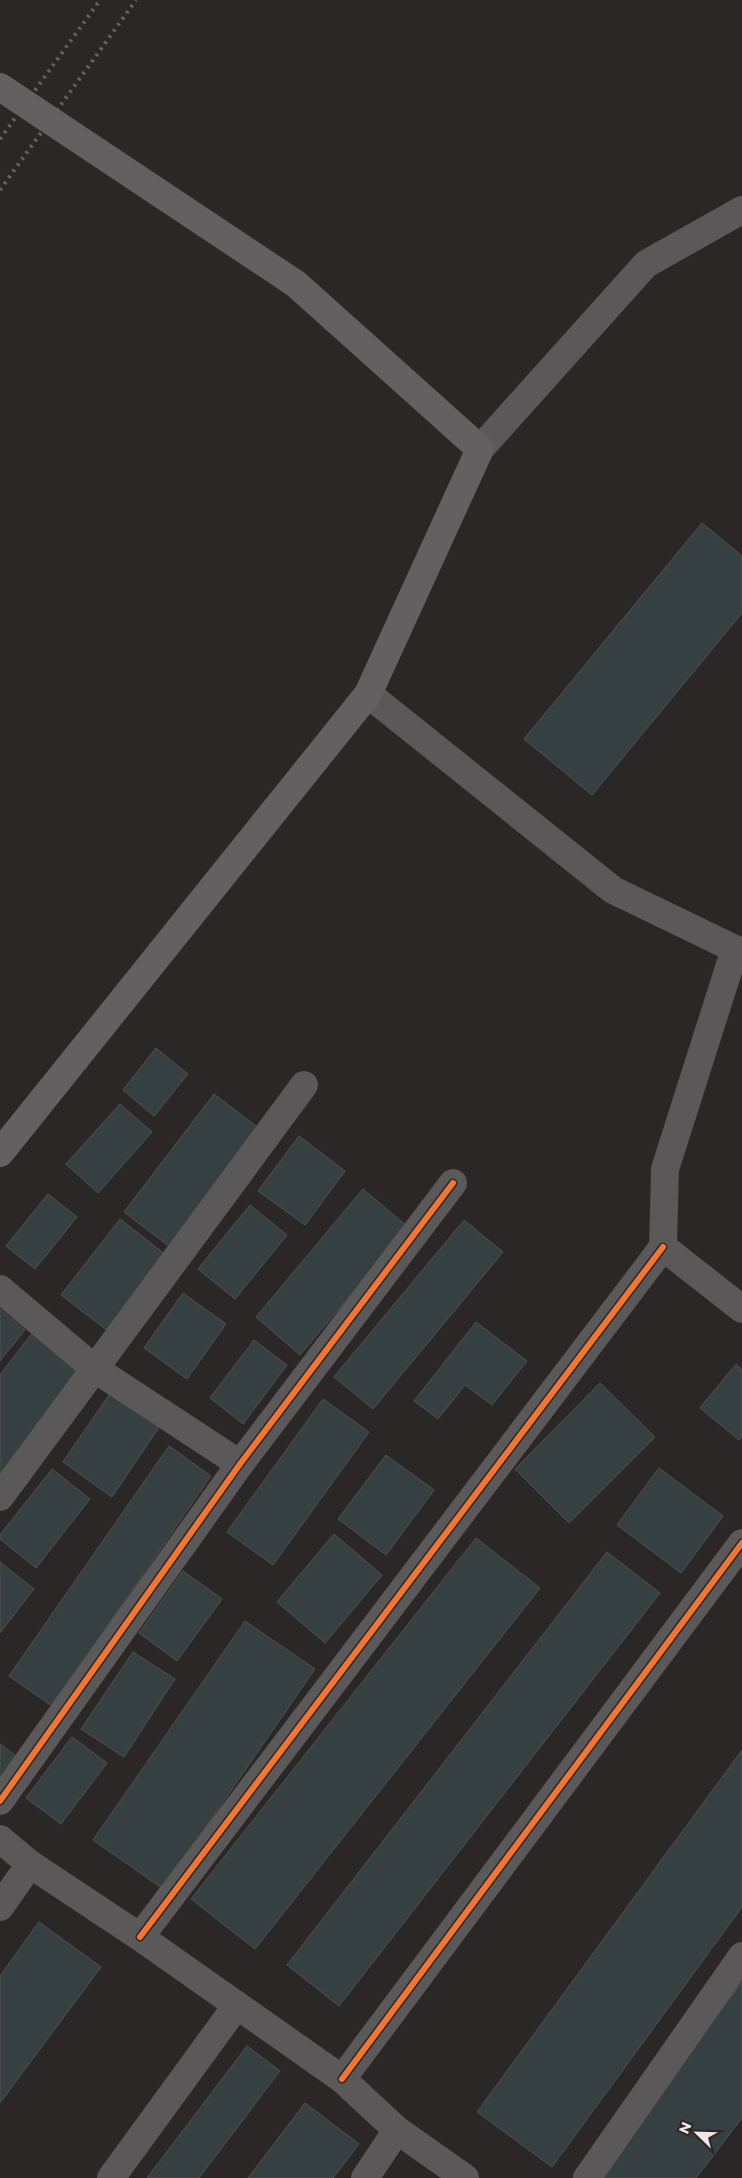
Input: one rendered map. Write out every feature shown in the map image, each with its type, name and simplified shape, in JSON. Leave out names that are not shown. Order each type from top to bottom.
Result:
[{"type":"main road","points":[[0,87],[296,284],[480,449],[368,694],[0,1153]]},
{"type":"street","points":[[480,449],[646,264],[742,210]]},
{"type":"street","points":[[140,1938],[663,1247],[665,1169],[738,951],[613,890],[368,694]]},
{"type":"street","points":[[0,1497],[304,1085]]},
{"type":"street","points":[[0,1800],[240,1464],[452,1183]]},
{"type":"street","points":[[663,1247],[742,1309]]},
{"type":"street","points":[[0,1289],[95,1369],[240,1464]]},
{"type":"street","points":[[342,2079],[742,1543]]},
{"type":"street","points":[[0,1839],[30,1864],[342,2079],[398,2130],[465,2178]]},
{"type":"street","points":[[0,1907],[30,1864]]},
{"type":"street","points":[[587,2178],[742,1956]]},
{"type":"street","points":[[111,2178],[237,2005]]},
{"type":"street","points":[[365,2178],[398,2130]]},
{"type":"building","points":[[702,523],[742,556],[742,613],[592,795],[524,739]]},
{"type":"building","points":[[156,1048],[188,1074],[154,1116],[123,1090]]},
{"type":"building","points":[[214,1094],[260,1129],[170,1247],[124,1212]]},
{"type":"building","points":[[120,1104],[152,1132],[98,1193],[66,1164]]},
{"type":"building","points":[[299,1136],[345,1171],[305,1225],[258,1191]]},
{"type":"building","points":[[363,1189],[408,1227],[300,1355],[256,1317]]},
{"type":"building","points":[[48,1194],[77,1217],[35,1269],[6,1246]]},
{"type":"building","points":[[250,1205],[287,1235],[235,1299],[198,1269]]},
{"type":"building","points":[[120,1219],[166,1255],[108,1331],[61,1295]]},
{"type":"building","points":[[464,1220],[503,1252],[373,1409],[334,1377]]},
{"type":"building","points":[[183,1293],[226,1324],[187,1379],[144,1348]]},
{"type":"building","points":[[0,1309],[25,1330],[0,1361]]},
{"type":"building","points":[[476,1322],[527,1361],[492,1405],[465,1385],[438,1419],[414,1401]]},
{"type":"building","points":[[32,1333],[82,1372],[0,1478],[0,1375]]},
{"type":"building","points":[[254,1340],[287,1365],[243,1424],[210,1398]]},
{"type":"building","points":[[736,1364],[742,1370],[742,1437],[739,1440],[700,1408]]},
{"type":"building","points":[[600,1383],[655,1437],[569,1523],[515,1469]]},
{"type":"building","points":[[113,1389],[162,1423],[112,1497],[63,1462]]},
{"type":"building","points":[[323,1399],[369,1432],[273,1565],[227,1532]]},
{"type":"building","points":[[169,1446],[211,1476],[52,1706],[9,1676]]},
{"type":"building","points":[[386,1455],[434,1490],[386,1555],[338,1519]]},
{"type":"building","points":[[659,1468],[723,1516],[681,1573],[617,1525]]},
{"type":"building","points":[[52,1469],[90,1499],[36,1568],[0,1539],[0,1535]]},
{"type":"building","points":[[334,1534],[382,1575],[325,1643],[277,1602]]},
{"type":"building","points":[[476,1538],[540,1588],[255,1949],[191,1899]]},
{"type":"building","points":[[607,1552],[660,1593],[339,2006],[287,1965]]},
{"type":"building","points":[[0,1562],[34,1589],[0,1633]]},
{"type":"building","points":[[183,1571],[222,1599],[177,1661],[139,1633]]},
{"type":"building","points":[[245,1621],[315,1669],[163,1889],[93,1840]]},
{"type":"building","points":[[133,1652],[175,1679],[124,1757],[81,1729]]},
{"type":"building","points":[[72,1737],[107,1763],[61,1824],[26,1798]]},
{"type":"building","points":[[0,1744],[19,1758],[0,1783]]},
{"type":"building","points":[[742,1750],[742,1907],[552,2167],[477,2112]]},
{"type":"building","points":[[39,1922],[101,1967],[0,2103],[0,1976]]},
{"type":"building","points":[[742,1982],[742,2118],[696,2178],[593,2178]]},
{"type":"building","points":[[247,2046],[280,2071],[199,2178],[147,2178]]},
{"type":"building","points":[[305,2103],[359,2144],[333,2178],[248,2178]]},
{"type":"railway","points":[[0,139],[100,0]]},
{"type":"railway","points":[[0,190],[136,0]]},
{"type":"cycle path","points":[[0,1801],[240,1464],[453,1183]]},
{"type":"cycle path","points":[[140,1937],[663,1247]]},
{"type":"cycle path","points":[[342,2079],[742,1543]]}]
